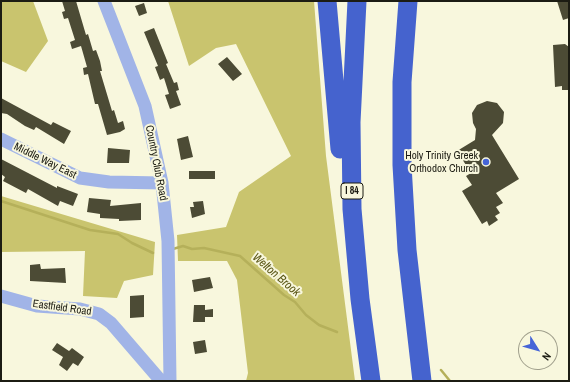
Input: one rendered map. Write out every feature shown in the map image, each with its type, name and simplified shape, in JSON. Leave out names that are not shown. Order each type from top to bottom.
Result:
[{"type":"highway","points":[[327,1],[345,217],[365,341]]},
{"type":"highway","name":"I 84","points":[[357,1],[352,100],[351,166],[355,257],[371,381]]},
{"type":"highway","points":[[408,1],[402,82],[402,165],[407,250],[422,381]]},
{"type":"street","name":"Country Club Road","points":[[104,1],[144,106],[162,183],[168,242],[170,381]]},
{"type":"street","name":"Middle Way East","points":[[1,139],[80,178],[109,182],[162,183]]},
{"type":"street","name":"Eastfield Road","points":[[1,296],[37,306],[80,309],[99,314],[111,323],[160,381]]},
{"type":"street","points":[[149,367],[170,361]]},
{"type":"shaded area","points":[[1,1],[33,1],[48,41],[26,72],[1,61]]},
{"type":"shaded area","points":[[168,1],[314,1],[326,156],[355,381],[246,381],[248,373],[237,280],[227,261],[178,261],[177,235],[226,227],[239,192],[291,156],[236,44],[216,48],[189,66]]},
{"type":"shaded area","points":[[1,196],[155,242],[153,275],[124,281],[117,298],[83,296],[85,251],[1,252]]},
{"type":"building","points":[[62,1],[76,1],[86,35],[88,34],[93,51],[96,50],[100,61],[102,71],[100,71],[112,111],[114,110],[118,123],[123,121],[125,129],[120,132],[107,135],[98,104],[95,104],[88,74],[84,75],[83,68],[87,67],[81,46],[72,49],[70,42],[75,40],[68,18],[64,19],[62,12],[65,11]]},
{"type":"building","points":[[557,1],[569,1],[569,18],[563,20]]},
{"type":"building","points":[[144,3],[147,13],[139,16],[135,6]]},
{"type":"building","points":[[154,28],[168,63],[166,64],[174,83],[177,82],[179,90],[176,91],[181,105],[170,109],[165,95],[169,94],[164,78],[160,80],[155,67],[158,66],[144,32]]},
{"type":"building","points":[[565,44],[569,47],[569,90],[562,90],[562,86],[555,87],[553,45]]},
{"type":"building","points":[[227,57],[242,74],[233,81],[218,64]]},
{"type":"building","points":[[1,98],[51,125],[53,122],[71,131],[64,144],[36,127],[34,130],[7,114],[1,113]]},
{"type":"building","name":"Holy Trinity Greek Orthodox Church","points":[[487,101],[497,103],[504,112],[503,123],[492,135],[519,179],[496,193],[503,203],[496,207],[500,213],[495,216],[498,220],[489,226],[487,221],[482,224],[462,191],[472,185],[466,176],[471,173],[457,151],[475,140],[476,129],[473,123],[472,113],[477,105]]},
{"type":"building","points":[[188,136],[193,157],[181,160],[177,139]]},
{"type":"building","points":[[108,148],[130,150],[129,163],[107,163]]},
{"type":"building","points":[[1,159],[57,188],[57,186],[78,194],[73,206],[60,201],[58,206],[28,189],[26,193],[3,181],[5,177],[1,174]]},
{"type":"building","points":[[189,171],[215,171],[215,179],[189,179]]},
{"type":"building","points":[[89,198],[111,200],[110,206],[141,203],[141,220],[119,221],[119,219],[100,218],[100,214],[87,212]]},
{"type":"building","points":[[203,201],[205,214],[192,218],[190,207],[194,207],[193,202]]},
{"type":"building","points":[[40,264],[41,269],[65,268],[66,283],[30,281],[30,265]]},
{"type":"building","points":[[210,277],[213,288],[194,292],[192,280]]},
{"type":"building","points":[[144,295],[144,317],[130,318],[130,296]]},
{"type":"building","points":[[194,305],[205,305],[205,310],[213,309],[213,317],[205,317],[205,322],[193,322]]},
{"type":"building","points":[[205,340],[207,352],[195,354],[193,342]]},
{"type":"building","points":[[57,343],[69,351],[72,348],[84,357],[78,366],[73,363],[67,371],[59,365],[63,357],[52,350]]},
{"type":"waterway","name":"Welton Brook","points":[[1,201],[90,230],[118,234],[132,243],[153,253]]},
{"type":"waterway","name":"Welton Brook","points":[[173,249],[183,246],[192,249],[204,248],[240,256],[284,295],[295,302],[306,315],[319,325],[337,332]]},
{"type":"waterway","name":"Welton Brook","points":[[441,370],[450,381]]},
{"type":"place","name":"Holy Trinity Greek Orthodox Church","points":[[486,162]]}]
